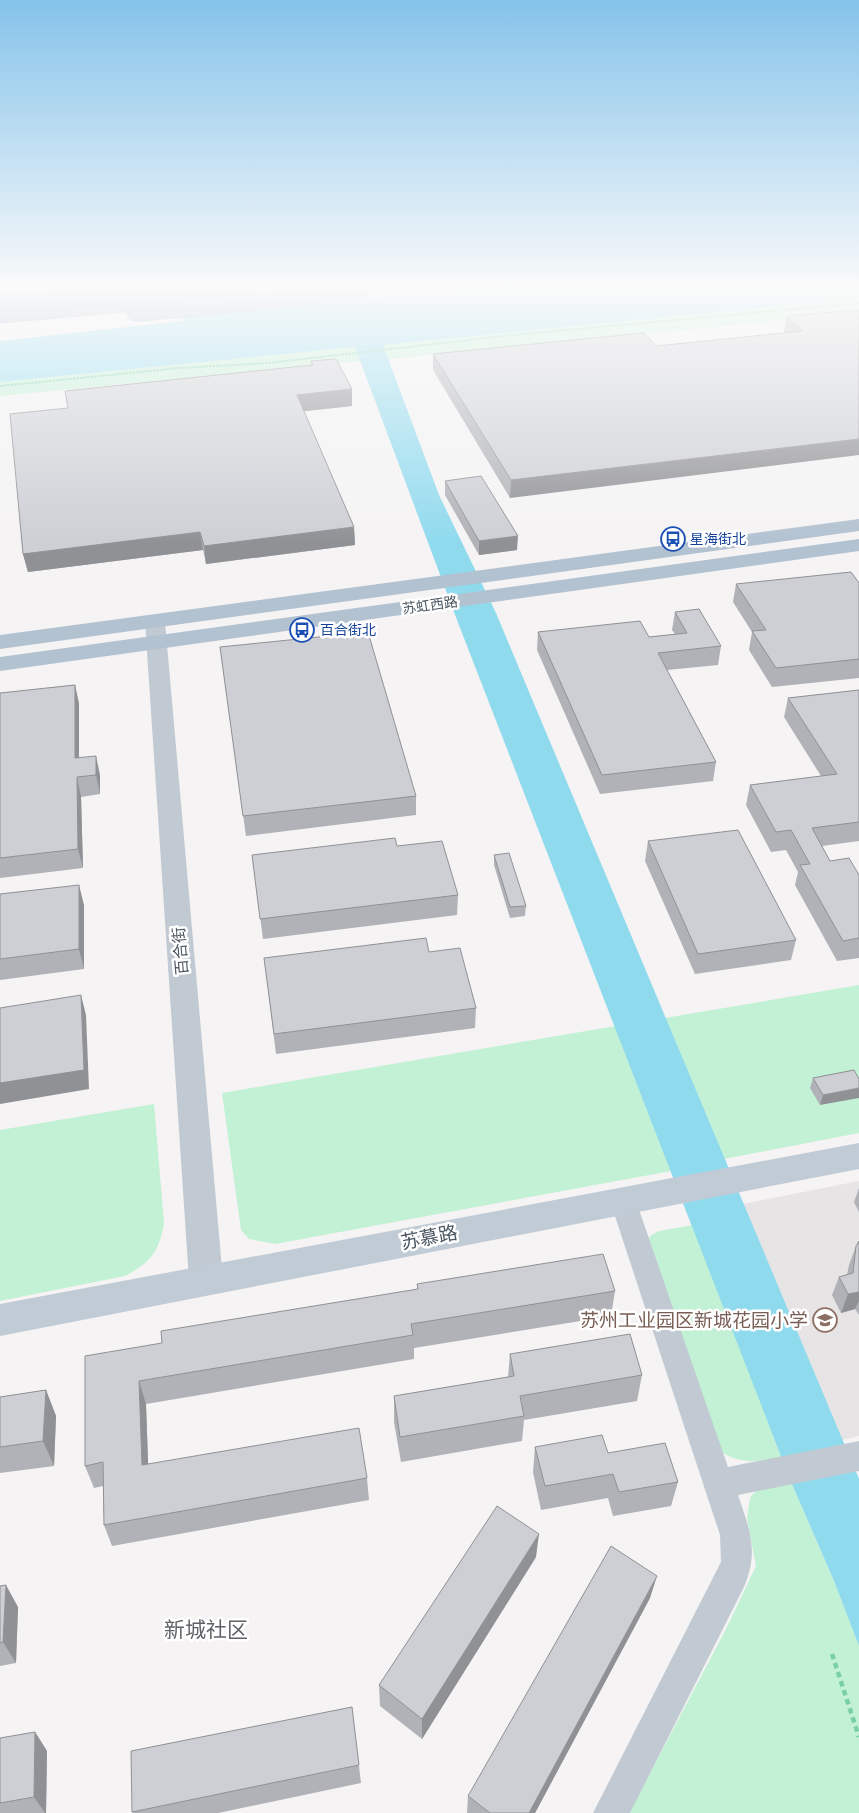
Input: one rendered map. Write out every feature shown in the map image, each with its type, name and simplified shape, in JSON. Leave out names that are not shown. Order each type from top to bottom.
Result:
[{"type":"main road","name":"苏虹西路","points":[[444,592],[483,576],[859,525]]},
{"type":"main road","name":"苏虹西路","points":[[0,664],[155,632],[444,592],[491,596],[859,546]]},
{"type":"main road","name":"苏虹西路","points":[[0,642],[155,632]]},
{"type":"main road","name":"苏慕路","points":[[0,1320],[859,1156]]},
{"type":"street","name":"百合街","points":[[155,632],[206,1280]]},
{"type":"street","points":[[611,1813],[733,1576],[737,1562],[736,1535],[623,1200]]},
{"type":"street","points":[[719,1484],[858,1457]]},
{"type":"path","points":[[0,386],[133,373]]},
{"type":"path","points":[[832,1654],[859,1737]]},
{"type":"shaded area","name":"苏州工业园区新城花园小学","points":[[859,1181],[859,1436],[842,1440],[743,1204]]},
{"type":"green space","points":[[95,373],[241,373],[0,396],[0,382]]},
{"type":"green space","points":[[859,985],[859,1133],[724,1159],[665,1018]]},
{"type":"green space","points":[[616,1026],[671,1171],[275,1244],[249,1239],[241,1230],[222,1093]]},
{"type":"green space","points":[[154,1104],[164,1223],[159,1242],[152,1255],[141,1266],[125,1276],[0,1301],[0,1130]]},
{"type":"green space","points":[[693,1225],[782,1458],[751,1461],[736,1459],[721,1452],[649,1241],[650,1236],[659,1231]]},
{"type":"green space","points":[[791,1482],[834,1581],[859,1646],[859,1813],[629,1813],[726,1629],[756,1566],[747,1518],[750,1498],[757,1489]]},
{"type":"water","points":[[0,373],[95,373],[0,382]]},
{"type":"water","points":[[365,373],[393,373],[439,495],[496,613],[859,1479],[859,1646],[834,1581],[791,1482],[457,620]]},
{"type":"building","points":[[240,373],[343,373],[352,389],[297,395],[354,527],[204,546],[200,532],[23,554],[10,414],[68,408],[65,391]]},
{"type":"building","points":[[445,373],[859,373],[859,439],[511,480]]},
{"type":"building","points":[[481,476],[518,536],[479,541],[445,481]]},
{"type":"building","points":[[851,572],[859,583],[859,659],[776,668],[752,631],[766,630],[736,584]]},
{"type":"building","points":[[699,609],[721,646],[658,653],[716,762],[602,775],[538,632],[640,621],[649,637],[687,633],[675,612]]},
{"type":"building","points":[[368,632],[416,796],[243,816],[220,647]]},
{"type":"building","points":[[75,685],[75,758],[96,756],[96,775],[77,777],[78,849],[0,858],[0,693]]},
{"type":"building","points":[[859,690],[859,822],[812,828],[830,861],[849,858],[859,875],[859,938],[843,941],[800,865],[810,864],[791,830],[776,832],[750,785],[837,774],[788,698]]},
{"type":"building","points":[[738,830],[796,940],[698,954],[648,841]]},
{"type":"building","points":[[395,838],[397,846],[442,841],[458,895],[260,919],[252,855]]},
{"type":"building","points":[[509,853],[526,906],[510,907],[494,855]]},
{"type":"building","points":[[79,885],[79,949],[0,959],[0,894]]},
{"type":"building","points":[[426,938],[429,952],[460,948],[476,1008],[274,1034],[264,958]]},
{"type":"building","points":[[81,995],[84,1070],[0,1083],[0,1008]]},
{"type":"building","points":[[854,1070],[859,1079],[859,1088],[823,1095],[813,1078]]},
{"type":"building","points":[[859,1241],[859,1292],[848,1294],[839,1277],[853,1273],[856,1246]]},
{"type":"building","points":[[603,1254],[615,1291],[411,1324],[413,1335],[139,1381],[142,1465],[359,1428],[367,1478],[104,1525],[103,1462],[85,1466],[85,1356],[162,1343],[161,1331],[418,1289],[417,1284]]},
{"type":"building","points":[[630,1334],[642,1375],[520,1396],[524,1416],[400,1437],[394,1396],[514,1376],[510,1354]]},
{"type":"building","points":[[46,1390],[43,1441],[0,1447],[0,1397]]},
{"type":"building","points":[[602,1435],[608,1453],[665,1443],[678,1482],[619,1492],[613,1474],[545,1486],[535,1447]]},
{"type":"building","points":[[497,1506],[539,1534],[422,1719],[379,1685]]},
{"type":"building","points":[[611,1546],[657,1576],[529,1813],[490,1813],[468,1796]]},
{"type":"building","points":[[6,1585],[3,1642],[0,1643],[0,1586]]},
{"type":"building","points":[[352,1707],[359,1765],[132,1812],[131,1751]]},
{"type":"building","points":[[35,1732],[34,1797],[0,1803],[0,1738]]},
{"type":"place","name":"星海街北","points":[[673,539]]},
{"type":"place","name":"百合街北","points":[[302,630]]},
{"type":"place","name":"苏州工业园区新城花园小学","points":[[825,1320]]},
{"type":"district","name":"新城社区","points":[[206,1630]]}]
